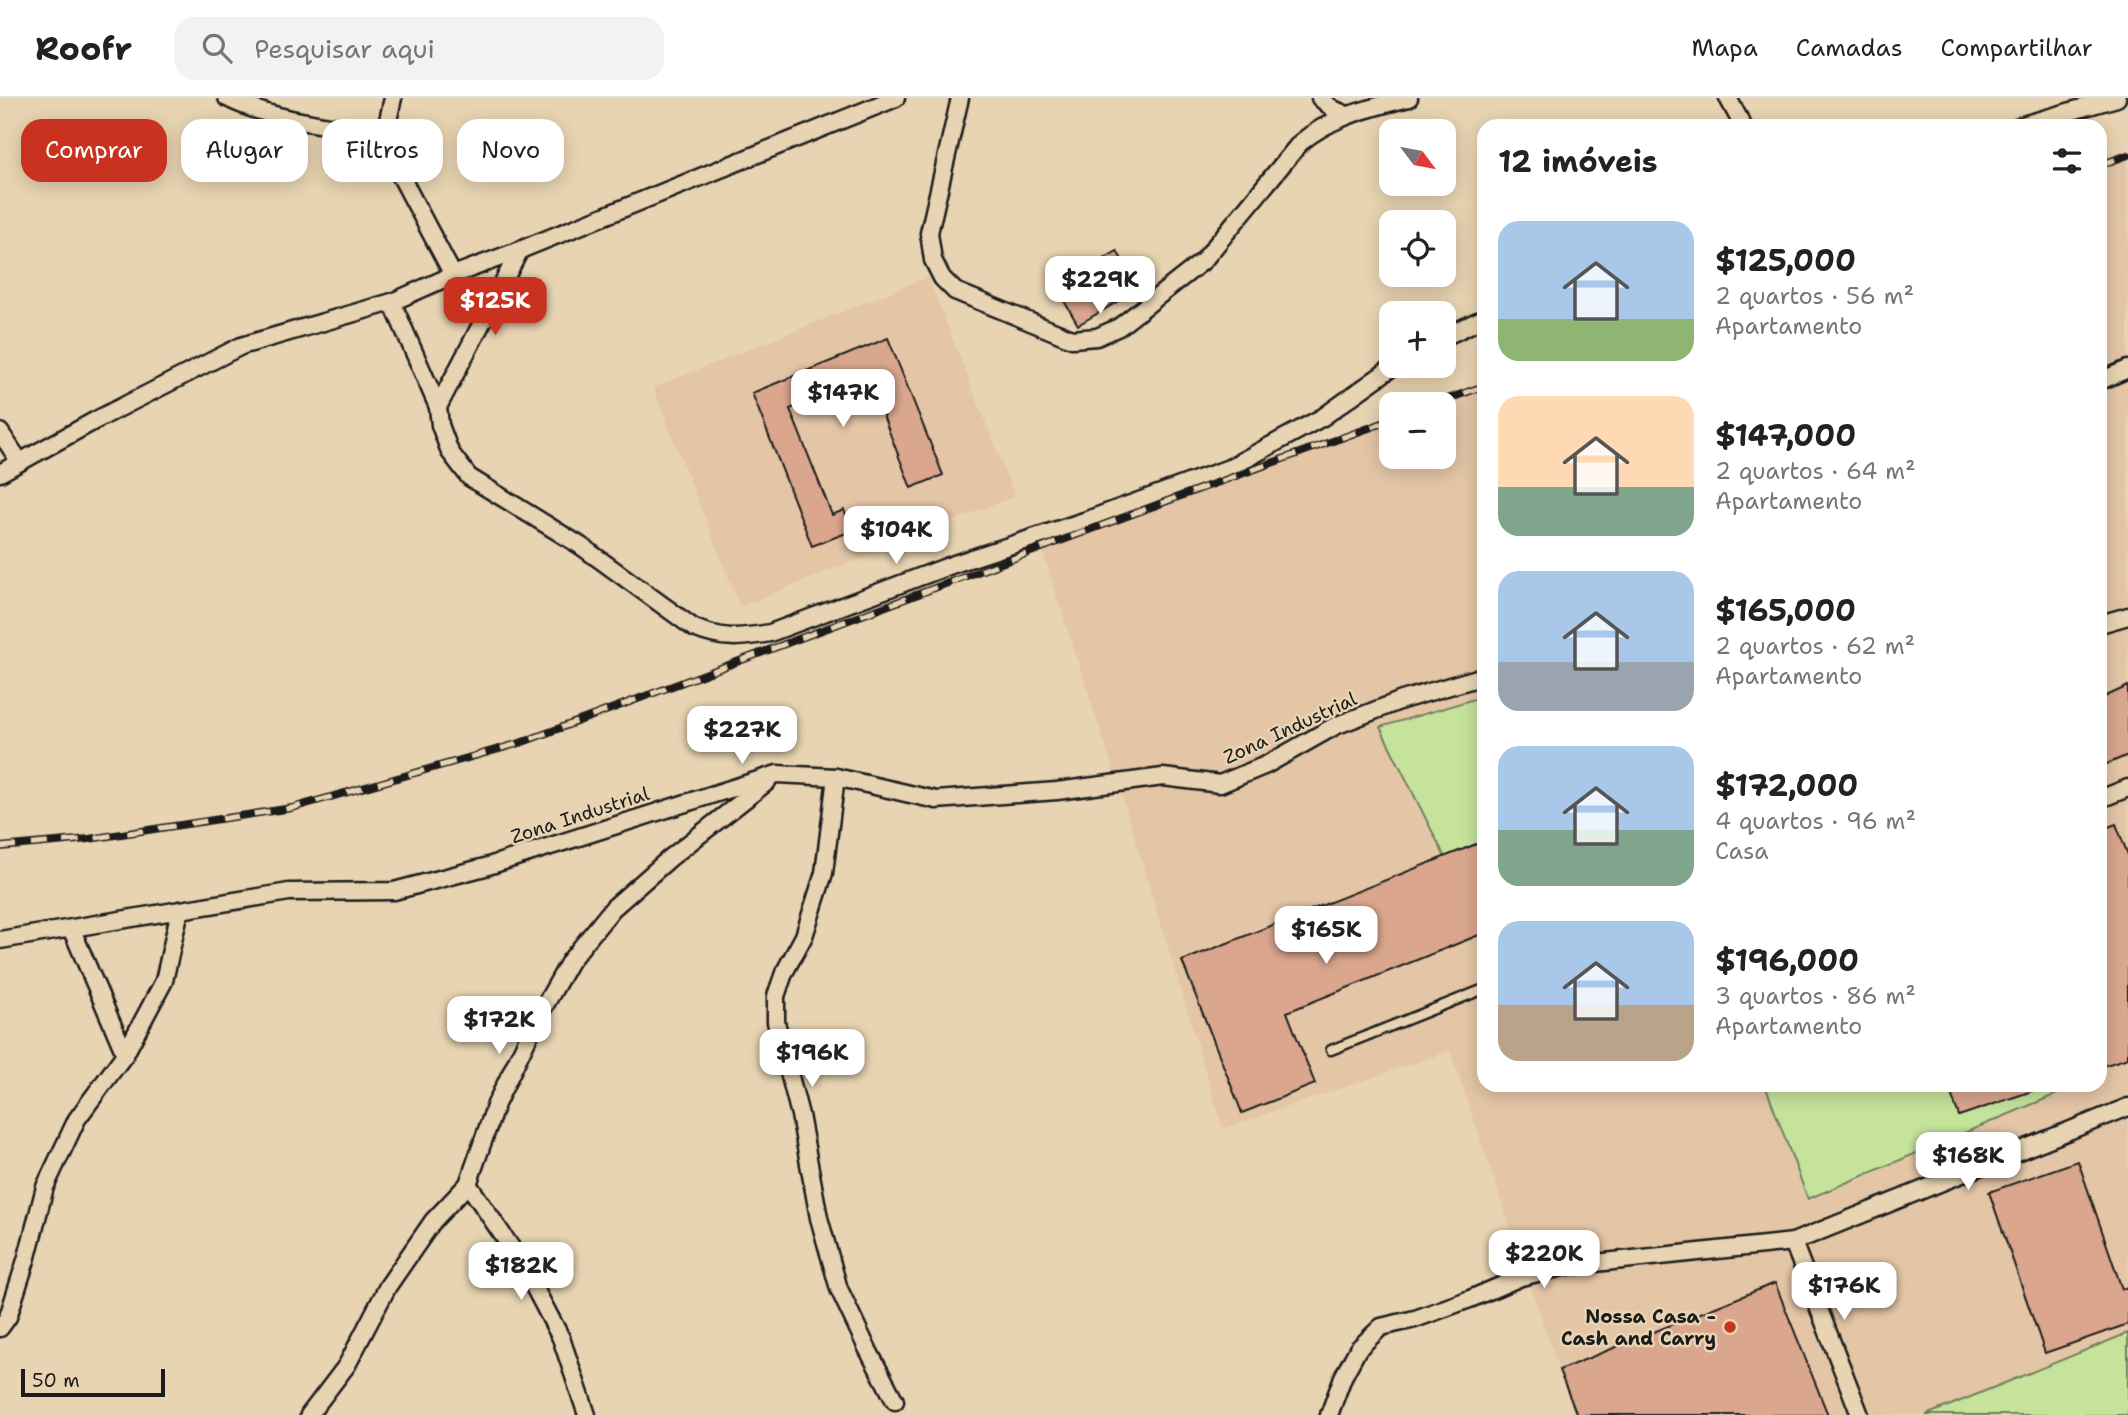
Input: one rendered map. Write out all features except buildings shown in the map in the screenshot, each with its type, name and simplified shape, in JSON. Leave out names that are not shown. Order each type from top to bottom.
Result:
[{"type":"street","points":[[227,98],[242,106],[322,123]]},
{"type":"street","points":[[388,119],[393,98]]},
{"type":"street","points":[[0,474],[96,420],[241,346],[392,302],[453,275],[896,98]]},
{"type":"street","points":[[960,98],[929,233],[933,260],[942,278],[955,291],[1072,339],[1097,337],[1119,327],[1203,261],[1300,143],[1311,134],[1347,115],[1409,98]]},
{"type":"street","points":[[1320,98],[1333,109],[1347,115]]},
{"type":"street","points":[[1728,98],[1739,119]]},
{"type":"street","points":[[2044,119],[2117,98]]},
{"type":"street","points":[[404,182],[453,275]]},
{"type":"street","points":[[438,407],[520,250]]},
{"type":"street","points":[[392,302],[438,407],[440,425],[450,452],[469,477],[581,546],[694,628],[713,636],[740,638],[770,633],[954,564],[1084,521],[1229,468],[1323,417],[1379,377]]},
{"type":"street","points":[[1456,331],[1477,321]]},
{"type":"street","points":[[2107,378],[2128,369]]},
{"type":"street","points":[[0,432],[20,462]]},
{"type":"street","points":[[2107,622],[2128,616]]},
{"type":"street","name":"Zona Industrial","points":[[0,940],[289,892],[394,891],[485,867],[777,775],[836,777],[936,800],[1057,791],[1163,777],[1220,784],[1266,765],[1335,726],[1402,700],[1477,678]]},
{"type":"street","points":[[310,1415],[347,1365],[388,1286],[433,1221],[468,1184],[496,1104],[537,1019],[570,961],[613,908],[670,858],[777,775]]},
{"type":"street","points":[[836,777],[824,873],[804,936],[784,973],[776,996],[776,1022],[800,1115],[819,1218],[839,1289],[895,1401]]},
{"type":"street","points":[[2107,798],[2126,794]]},
{"type":"street","points":[[0,1328],[8,1317],[45,1187],[77,1119],[125,1054],[164,981],[180,910]]},
{"type":"street","points":[[72,930],[125,1054]]},
{"type":"street","points":[[1329,1415],[1343,1377],[1358,1349],[1381,1326],[1437,1311],[1521,1277],[1567,1266],[1793,1242],[2128,1107]]},
{"type":"street","points":[[468,1184],[521,1262],[561,1338],[587,1415]]},
{"type":"street","points":[[1793,1242],[1860,1415]]},
{"type":"lane","points":[[1331,1050],[1477,992]]},
{"type":"shaded area","points":[[2128,148],[2128,1415],[1577,1415],[1559,1370],[1450,1051],[1223,1129],[1123,800],[1041,548],[1379,422],[1379,469],[1456,469],[1456,394],[1477,387],[1477,1092],[2107,1092],[2107,156]]},
{"type":"shaded area","points":[[928,277],[1015,496],[740,607],[653,388]]},
{"type":"green space","points":[[1477,698],[1477,844],[1445,857],[1380,727]]},
{"type":"green space","points":[[1768,1092],[2061,1092],[1808,1199]]},
{"type":"green space","points":[[2128,1333],[2128,1415],[1926,1415]]},
{"type":"railway","points":[[2107,162],[2128,155]]},
{"type":"railway","points":[[1456,396],[1477,389]]},
{"type":"railway","points":[[0,847],[89,839],[292,808],[520,743],[1379,424]]},
{"type":"place","name":"Nossa Casa - Cash and Carry","points":[[1730,1327]]}]
